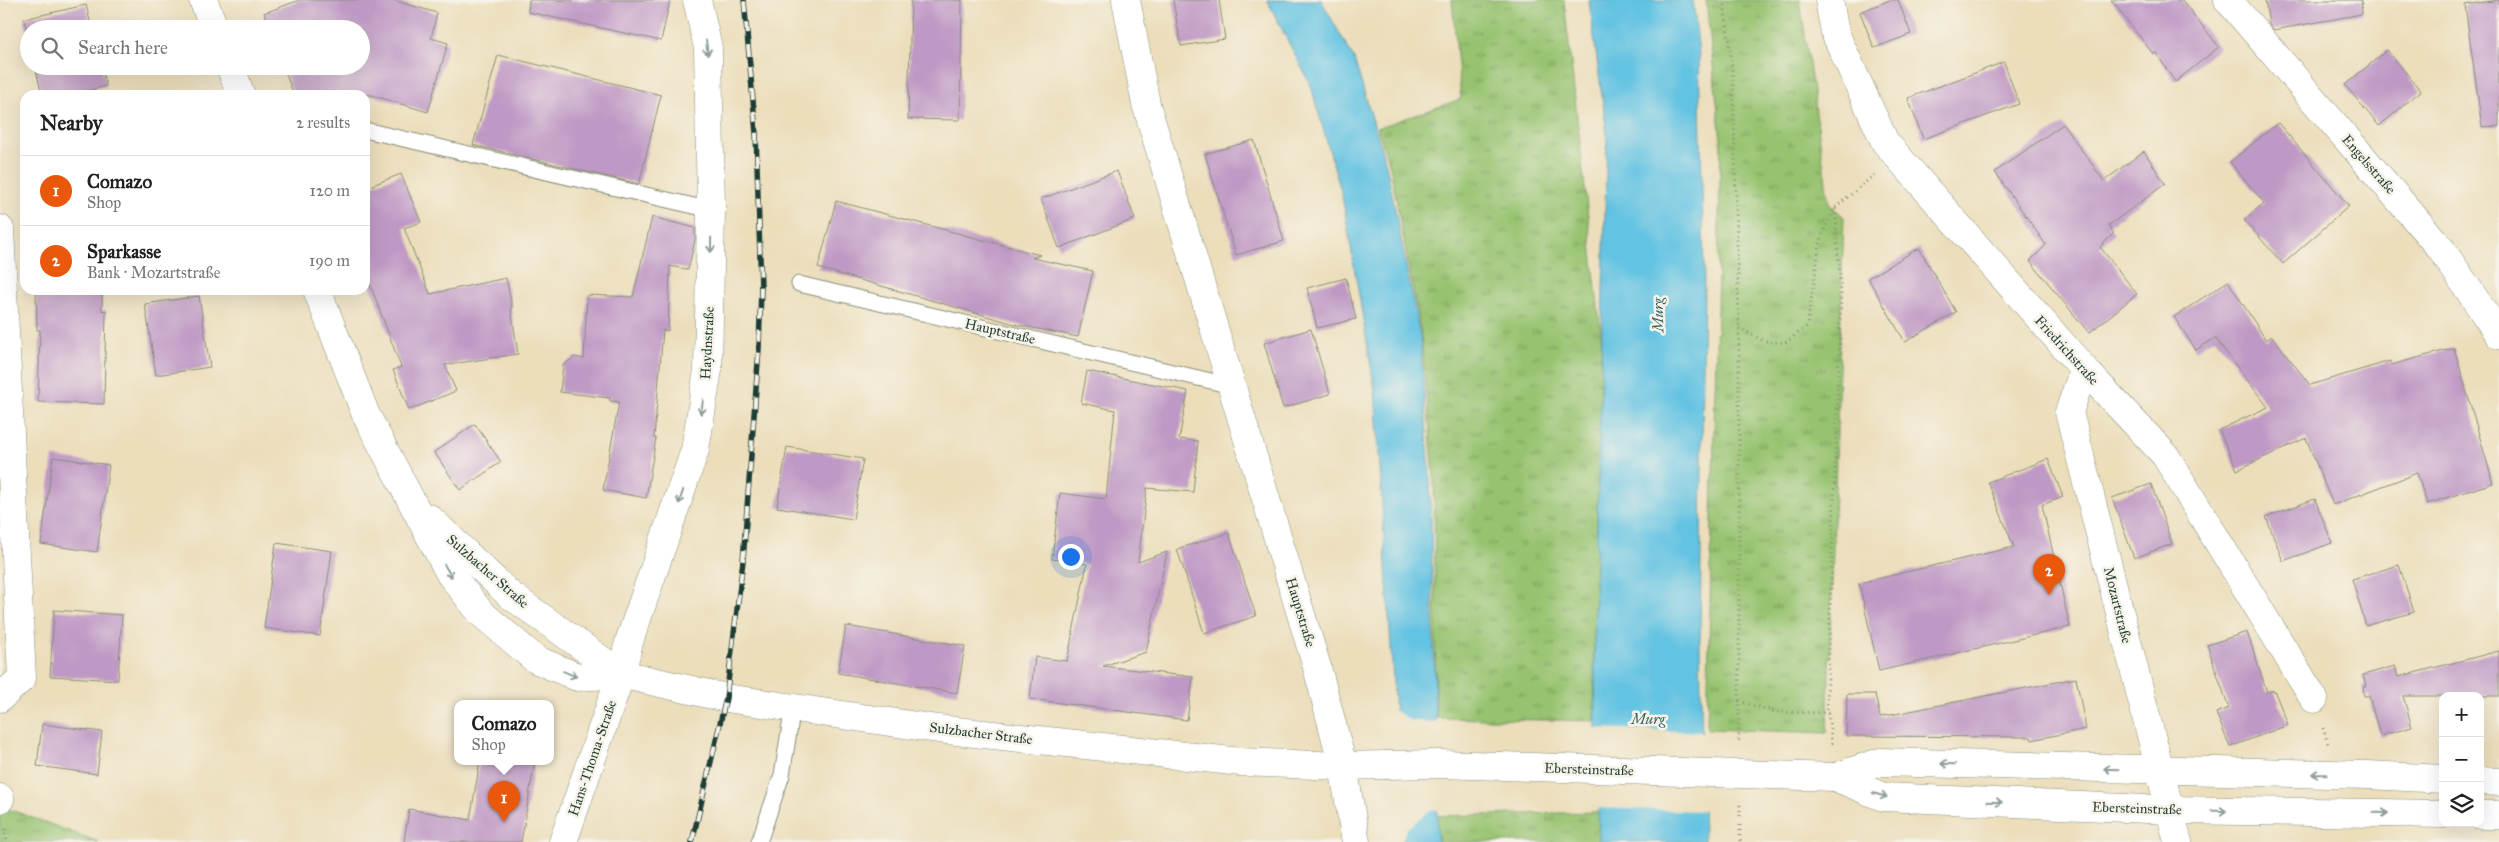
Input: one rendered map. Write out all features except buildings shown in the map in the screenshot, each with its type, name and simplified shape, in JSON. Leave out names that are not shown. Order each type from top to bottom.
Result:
[{"type":"street","points":[[203,0],[211,20]]},
{"type":"street","name":"Haydnstraße","points":[[621,674],[629,642],[695,450],[708,370],[711,210],[708,48],[697,0]]},
{"type":"street","name":"Hauptstraße","points":[[1126,0],[1146,104],[1304,621],[1343,766],[1356,842]]},
{"type":"street","name":"Friedrichstraße","points":[[1829,0],[1835,33],[1885,142],[2084,369],[2165,455],[2314,699]]},
{"type":"street","name":"Engelsstraße","points":[[2228,0],[2442,250],[2499,336]]},
{"type":"street","points":[[233,75],[239,90]]},
{"type":"street","points":[[0,229],[22,678],[0,698]]},
{"type":"street","name":"Sulzbacher Straße","points":[[319,295],[366,415],[450,574],[481,614],[535,659],[577,677],[621,674],[726,698],[793,706],[938,729],[1242,762],[1343,766]]},
{"type":"street","name":"Mozartstraße","points":[[2084,369],[2069,412],[2178,842]]},
{"type":"street","name":"Sulzbacher Straße","points":[[408,497],[510,595],[621,674]]},
{"type":"street","name":"Hans-Thoma-Straße","points":[[563,842],[621,674]]},
{"type":"street","name":"Ebersteinstraße","points":[[1343,766],[1440,764],[1835,777],[1880,762],[2338,774],[2439,779]]},
{"type":"street","name":"Ebersteinstraße","points":[[1835,777],[1883,797],[2170,810],[2439,814]]},
{"type":"street","points":[[2484,781],[2499,782]]},
{"type":"street","points":[[2484,815],[2499,815]]},
{"type":"lane","points":[[370,131],[711,210]]},
{"type":"lane","name":"Hauptstraße","points":[[799,284],[1232,386]]},
{"type":"lane","points":[[759,842],[782,775],[793,706]]},
{"type":"path","points":[[1724,0],[1733,76],[1739,328],[1739,748]]},
{"type":"path","points":[[1739,328],[1764,341],[1785,343],[1807,326],[1821,237],[1835,208],[1898,156]]},
{"type":"path","points":[[1835,208],[1841,295],[1827,696],[1835,777]]},
{"type":"path","points":[[2314,699],[2338,774]]},
{"type":"path","points":[[1739,702],[1776,712],[1828,713]]},
{"type":"path","points":[[1740,795],[1740,842]]},
{"type":"green space","points":[[1452,0],[1564,0],[1603,351],[1594,640],[1595,721],[1436,718],[1434,476],[1421,334],[1390,166],[1377,128],[1461,99]]},
{"type":"green space","points":[[1706,0],[1800,0],[1829,204],[1844,217],[1827,733],[1707,729],[1721,140]]},
{"type":"green space","points":[[0,806],[99,842],[0,842]]},
{"type":"green space","points":[[1599,812],[1599,842],[1438,842],[1436,816]]},
{"type":"water","points":[[1267,0],[1321,0],[1354,59],[1386,164],[1420,336],[1430,476],[1438,842],[1403,842],[1375,390],[1342,195],[1311,86]]},
{"type":"water","name":"Murg","points":[[1589,0],[1693,0],[1699,54],[1704,273],[1700,646],[1704,842],[1599,842],[1594,640],[1607,134]]},
{"type":"pier","points":[[1392,709],[1411,721],[1438,722],[1439,810],[1429,811],[1406,829],[1402,842],[1400,842]]},
{"type":"pier","points":[[1593,728],[1704,732],[1706,811],[1596,808]]},
{"type":"railway","points":[[692,842],[726,698],[743,561],[759,349],[761,288],[756,133],[744,0]]},
{"type":"place","name":"Sparkasse","points":[[2049,595]]},
{"type":"place","name":"Comazo","points":[[504,822]]}]
